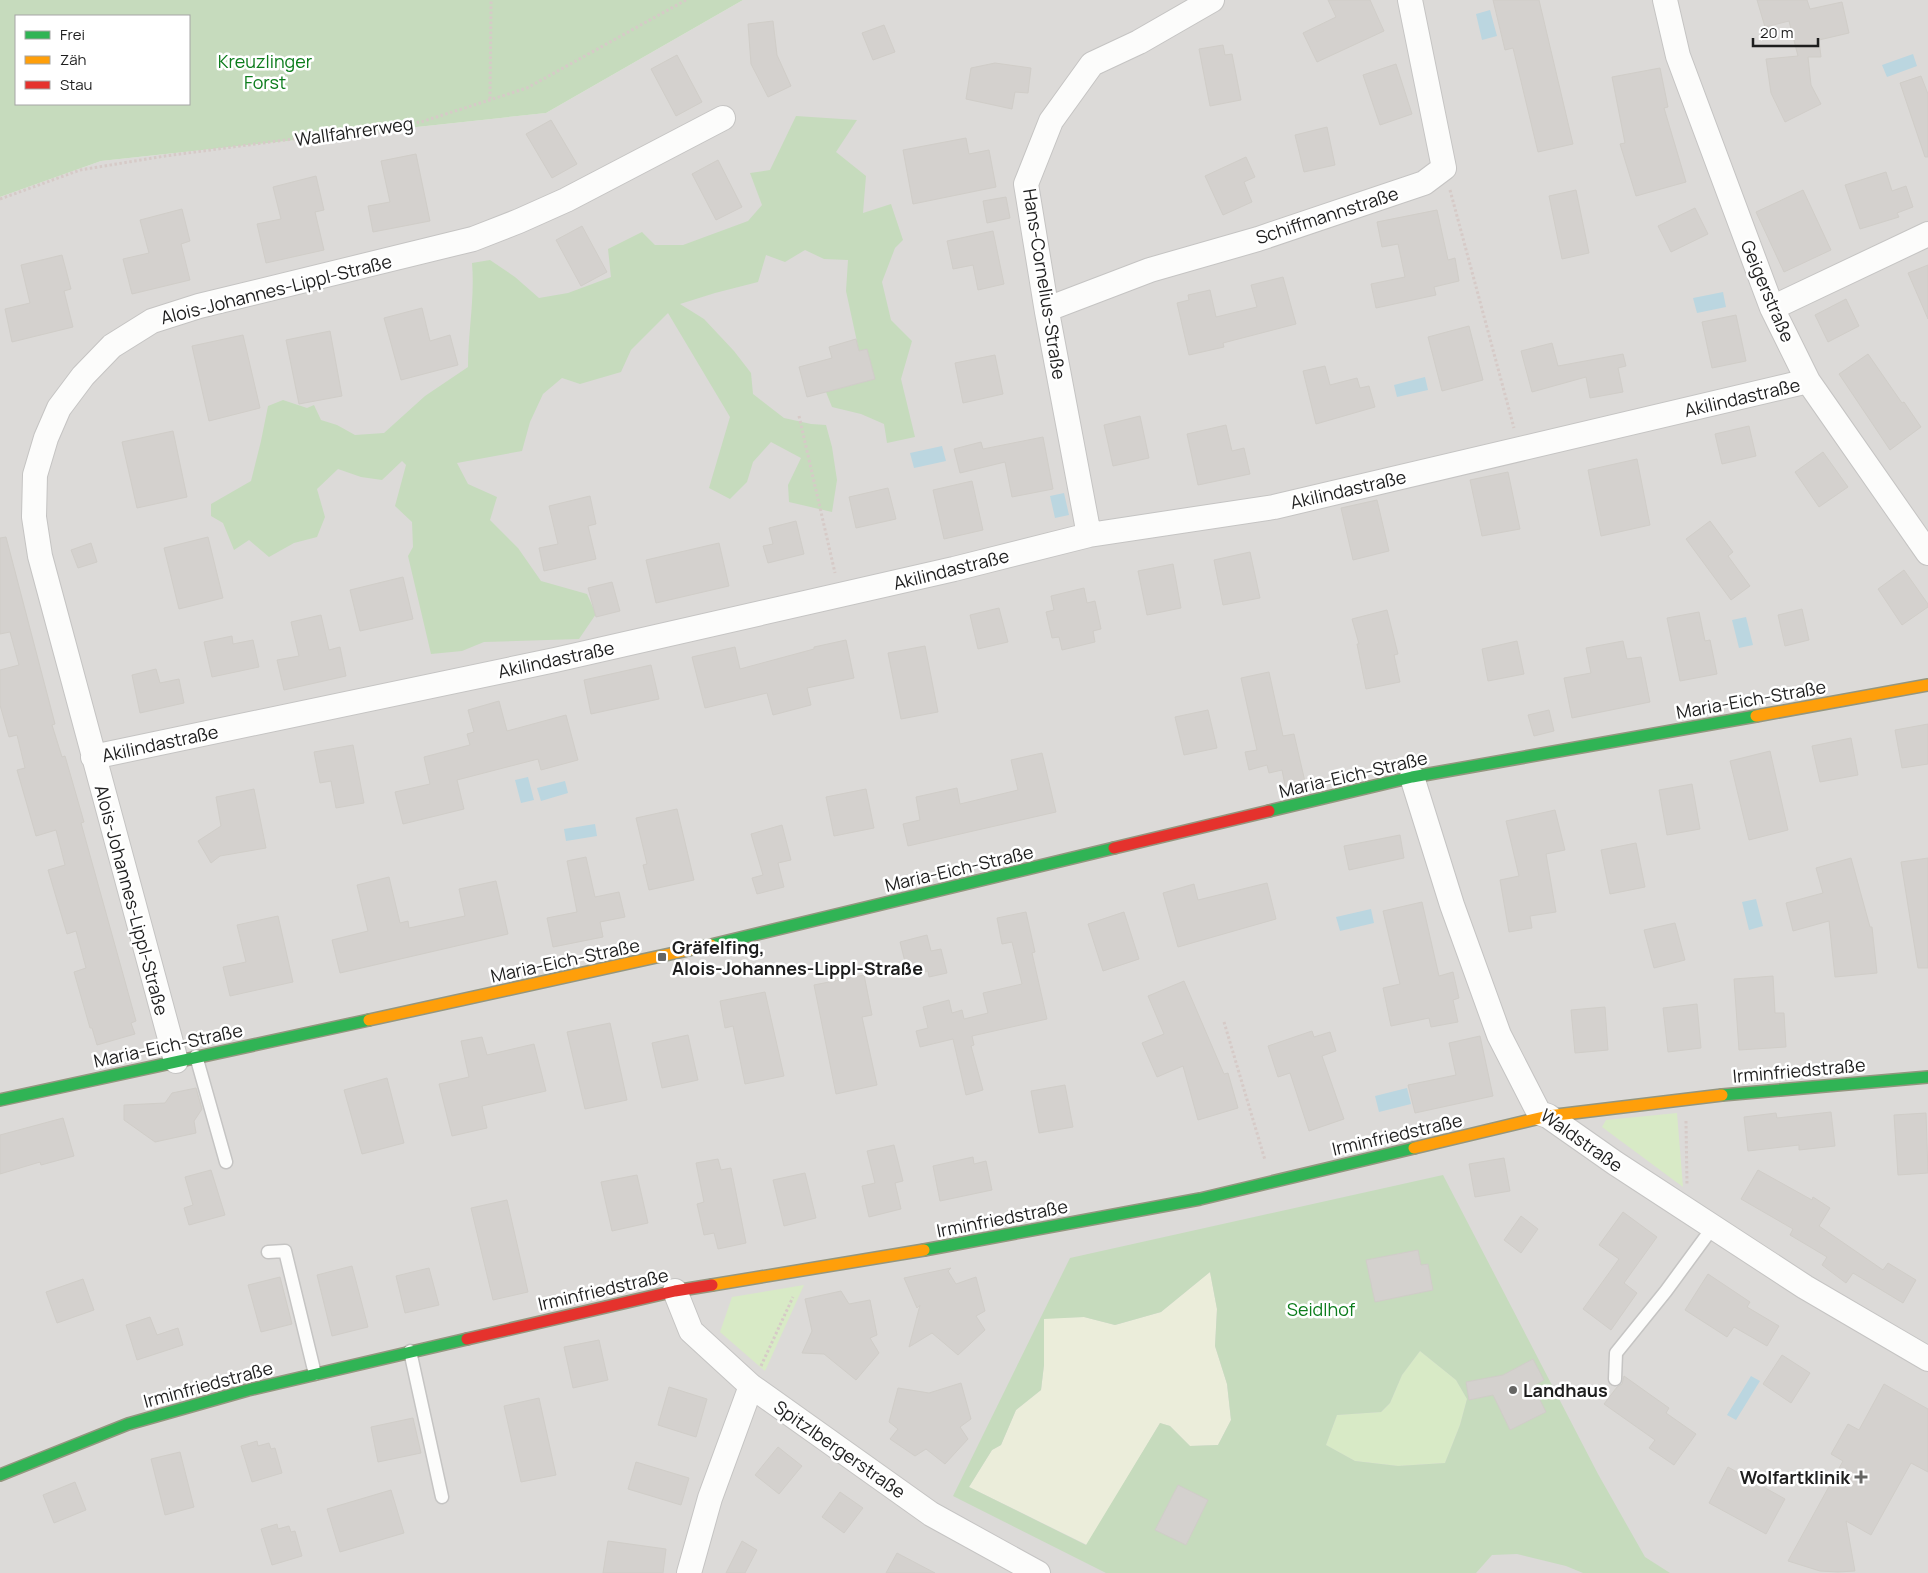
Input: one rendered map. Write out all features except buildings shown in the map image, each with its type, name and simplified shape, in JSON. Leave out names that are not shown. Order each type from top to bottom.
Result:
[{"type":"street","name":"Hans-Cornelius-Straße","points":[[1089,535],[1047,312],[1026,184],[1051,121],[1092,64],[1139,42],[1212,0]]},
{"type":"street","points":[[1410,0],[1444,168]]},
{"type":"street","name":"Geigerstraße","points":[[1665,0],[1678,56],[1772,308],[1808,381],[1928,553]]},
{"type":"street","name":"Alois-Johannes-Lippl-Straße","points":[[186,1058],[93,757],[40,556],[34,517],[35,475],[46,438],[59,408],[83,376],[106,352],[120,341],[158,319],[199,306],[473,239],[566,200],[723,118]]},
{"type":"street","name":"Schiffmannstraße","points":[[1047,312],[1053,307],[1150,270],[1258,239],[1424,183],[1444,168]]},
{"type":"street","points":[[1772,308],[1928,234]]},
{"type":"street","name":"Akilindastraße","points":[[93,757],[555,660],[954,569],[1089,535],[1274,506],[1808,381]]},
{"type":"street","name":"Maria-Eich-Straße","points":[[0,1100],[186,1058],[662,957],[1412,777],[1928,685]]},
{"type":"street","name":"Waldstraße","points":[[1412,777],[1452,905],[1499,1035],[1540,1113],[1548,1116],[1688,1211],[1805,1287],[1928,1359]]},
{"type":"street","name":"Irminfriedstraße","points":[[0,1475],[128,1424],[248,1390],[675,1291],[933,1249],[1200,1199],[1548,1116],[1686,1098],[1928,1077]]},
{"type":"street","name":"Spitzlbergerstraße","points":[[675,1291],[691,1331],[751,1386],[932,1514],[1038,1573]]},
{"type":"street","points":[[689,1573],[710,1498],[751,1386]]},
{"type":"lane","points":[[186,1058],[226,1162]]},
{"type":"lane","points":[[1615,1379],[1616,1353],[1666,1292],[1713,1227]]},
{"type":"lane","points":[[268,1252],[284,1251],[315,1374]]},
{"type":"lane","points":[[410,1351],[442,1497]]},
{"type":"path","points":[[490,100],[491,0]]},
{"type":"path","name":"Wallfahrerweg","points":[[0,199],[80,170],[165,156],[421,122],[527,88],[686,0]]},
{"type":"path","points":[[1444,168],[1520,449]]},
{"type":"path","points":[[798,416],[840,595]]},
{"type":"path","points":[[1224,1022],[1272,1182]]},
{"type":"path","points":[[1686,1098],[1688,1211]]},
{"type":"path","points":[[751,1386],[806,1269]]},
{"type":"shaded area","points":[[743,0],[1928,0],[1928,1573],[0,1573],[0,197],[101,161],[546,113]]},
{"type":"green space","name":"Kreuzlinger Forst","points":[[0,0],[743,0],[546,113],[101,161],[0,197]]},
{"type":"green space","points":[[796,116],[857,120],[836,152],[866,176],[863,213],[891,204],[903,240],[895,248],[882,282],[891,320],[912,341],[901,379],[915,437],[887,443],[884,424],[861,414],[832,407],[826,392],[875,379],[867,349],[859,351],[846,291],[848,260],[824,259],[805,250],[785,262],[766,255],[758,282],[680,304],[704,319],[734,351],[751,373],[753,394],[784,418],[826,425],[832,447],[837,480],[832,512],[789,502],[788,485],[801,458],[771,442],[753,462],[747,482],[730,499],[709,488],[730,417],[668,313],[631,350],[621,372],[580,384],[562,378],[543,394],[530,422],[522,451],[457,463],[468,484],[497,497],[490,520],[518,548],[541,581],[587,594],[596,614],[579,639],[484,642],[462,651],[431,654],[408,556],[413,547],[412,522],[395,506],[406,465],[402,461],[382,480],[361,477],[338,469],[317,489],[325,517],[317,537],[294,543],[269,557],[249,540],[234,550],[223,523],[211,516],[211,504],[251,481],[268,406],[283,400],[307,408],[314,405],[321,420],[337,425],[355,435],[384,433],[425,396],[468,367],[473,289],[472,263],[490,260],[515,277],[539,298],[568,293],[611,277],[608,249],[642,232],[655,245],[683,245],[748,221],[762,205],[750,173],[770,170]]},
{"type":"green space","points":[[1677,1113],[1683,1187],[1602,1127],[1606,1120]]},
{"type":"green space","name":"Seidlhof","points":[[1443,1175],[1598,1474],[1645,1557],[1670,1573],[1583,1573],[1566,1566],[1517,1554],[1492,1555],[1476,1573],[1106,1573],[953,1496],[1070,1258]],"holes":[[[1210,1272],[1217,1309],[1215,1346],[1227,1384],[1231,1420],[1218,1445],[1190,1446],[1170,1426],[1160,1423],[1086,1545],[969,1487],[992,1450],[1001,1445],[1016,1410],[1041,1390],[1044,1365],[1044,1319],[1084,1317],[1115,1325],[1161,1312]],[[1420,1351],[1456,1380],[1467,1399],[1460,1425],[1445,1463],[1398,1466],[1355,1461],[1326,1445],[1337,1415],[1381,1412],[1390,1403],[1402,1375]]]},
{"type":"green space","points":[[1210,1272],[1217,1309],[1215,1346],[1227,1384],[1231,1420],[1218,1445],[1190,1446],[1170,1426],[1160,1423],[1087,1545],[969,1487],[992,1450],[1001,1445],[1016,1410],[1041,1390],[1044,1365],[1044,1318],[1084,1317],[1115,1325],[1161,1312]]},
{"type":"green space","points":[[804,1285],[765,1371],[720,1332],[732,1297]]},
{"type":"green space","points":[[1420,1351],[1456,1380],[1467,1399],[1460,1425],[1445,1463],[1398,1466],[1355,1461],[1326,1445],[1337,1415],[1381,1412],[1390,1403],[1402,1375]]},
{"type":"water","points":[[1490,10],[1497,36],[1482,40],[1476,14]]},
{"type":"water","points":[[1913,54],[1917,66],[1887,77],[1882,65]]},
{"type":"water","points":[[1723,292],[1726,307],[1697,313],[1693,298]]},
{"type":"water","points":[[1425,377],[1428,390],[1397,397],[1394,385]]},
{"type":"water","points":[[942,446],[946,461],[914,468],[910,453]]},
{"type":"water","points":[[1064,493],[1069,515],[1055,518],[1050,496]]},
{"type":"water","points":[[1746,617],[1753,645],[1739,648],[1732,620]]},
{"type":"water","points":[[528,777],[534,800],[521,803],[515,780]]},
{"type":"water","points":[[565,781],[568,793],[541,801],[537,788]]},
{"type":"water","points":[[595,824],[597,836],[566,841],[564,829]]},
{"type":"water","points":[[1756,899],[1763,926],[1749,930],[1742,902]]},
{"type":"water","points":[[1371,909],[1374,923],[1340,931],[1336,917]]},
{"type":"water","points":[[1407,1088],[1411,1104],[1379,1112],[1375,1096]]},
{"type":"water","points":[[1751,1376],[1760,1381],[1736,1420],[1727,1415]]},
{"type":"traffic: fast","points":[[1269,811],[1412,777],[1756,716]]},
{"type":"traffic: fast","points":[[711,945],[1114,848]]},
{"type":"traffic: fast","points":[[0,1100],[369,1020]]},
{"type":"traffic: fast","points":[[1722,1095],[1928,1077]]},
{"type":"traffic: fast","points":[[924,1250],[1200,1199],[1414,1148]]},
{"type":"traffic: fast","points":[[0,1475],[128,1424],[248,1390],[467,1339]]},
{"type":"traffic: slow","points":[[1756,716],[1928,685]]},
{"type":"traffic: slow","points":[[369,1020],[711,945]]},
{"type":"traffic: slow","points":[[1414,1148],[1548,1116],[1722,1095]]},
{"type":"traffic: slow","points":[[712,1285],[924,1250]]},
{"type":"traffic: jam","points":[[1114,848],[1269,811]]},
{"type":"traffic: jam","points":[[467,1339],[675,1291],[712,1285]]},
{"type":"place","name":"Gräfelfing, Alois-Johannes-Lippl-Straße","points":[[662,957]]},
{"type":"place","name":"Landhaus","points":[[1513,1390]]},
{"type":"place","name":"Wolfartklinik","points":[[1861,1477]]}]
